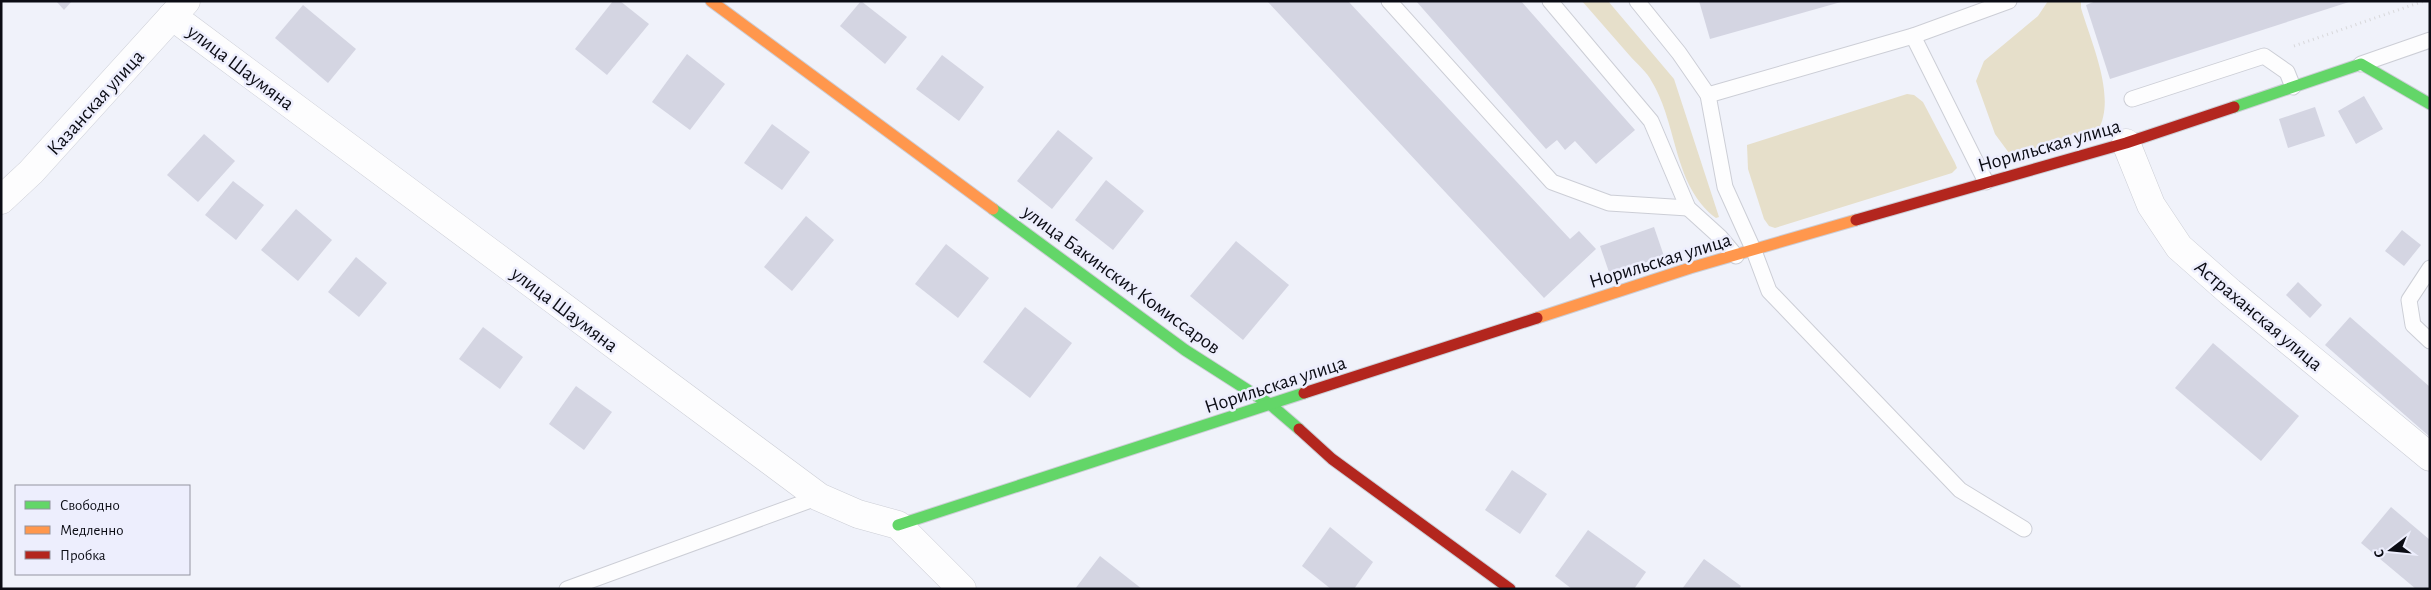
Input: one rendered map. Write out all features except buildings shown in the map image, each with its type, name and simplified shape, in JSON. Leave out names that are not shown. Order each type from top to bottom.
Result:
[{"type":"street","name":"улица Бакинских Комиссаров","points":[[711,1],[1185,350],[1271,405],[1332,459],[1510,589]]},
{"type":"street","name":"Казанская улица","points":[[1,200],[31,172],[179,9]]},
{"type":"street","name":"улица Шаумяна","points":[[179,9],[819,497],[858,514],[898,525],[962,589]]},
{"type":"street","name":"Норильская улица","points":[[898,525],[1690,268],[2126,143],[2361,64]]},
{"type":"street","points":[[2361,64],[2430,104]]},
{"type":"street","name":"Астраханская улица","points":[[2126,143],[2151,205],[2179,246],[2230,292],[2430,457]]},
{"type":"lane","points":[[1389,1],[1552,182],[1608,203],[1688,208]]},
{"type":"lane","points":[[1550,1],[1651,121],[1688,208],[1720,237],[1736,256]]},
{"type":"lane","points":[[1638,1],[1679,53],[1708,95],[1725,187],[1754,250],[1769,291],[1960,490],[2024,529]]},
{"type":"lane","points":[[1708,95],[1913,36],[2009,1]]},
{"type":"lane","points":[[1913,36],[1986,182]]},
{"type":"lane","points":[[2361,64],[2430,40]]},
{"type":"lane","points":[[2132,99],[2264,56],[2286,72],[2293,87]]},
{"type":"lane","points":[[2430,268],[2409,300],[2413,325],[2430,341]]},
{"type":"lane","points":[[567,589],[819,497]]},
{"type":"path","points":[[2264,56],[2424,1]]},
{"type":"shaded area","points":[[1582,1],[1608,1],[1674,79],[1719,217],[1716,218],[1702,205],[1692,189],[1684,172],[1667,117],[1650,78]]},
{"type":"shaded area","points":[[2048,1],[2081,1],[2081,8],[2096,53],[2104,86],[2105,102],[2103,117],[2098,130],[2022,154],[2009,153],[1995,134],[1976,81],[1984,61],[2038,16]]},
{"type":"shaded area","points":[[1907,94],[1914,95],[1923,102],[1955,163],[1957,168],[1952,173],[1775,228],[1769,226],[1764,219],[1748,169],[1747,145]]},
{"type":"traffic: fast","points":[[2234,107],[2361,64],[2430,104]]},
{"type":"traffic: fast","points":[[993,209],[1185,350],[1271,405],[1299,429]]},
{"type":"traffic: fast","points":[[898,525],[1304,393]]},
{"type":"traffic: slow","points":[[711,1],[993,209]]},
{"type":"traffic: slow","points":[[1537,318],[1690,268],[1856,220]]},
{"type":"traffic: jam","points":[[1856,220],[2126,143],[2234,107]]},
{"type":"traffic: jam","points":[[1304,393],[1537,318]]},
{"type":"traffic: jam","points":[[1299,429],[1332,459],[1510,589]]}]
